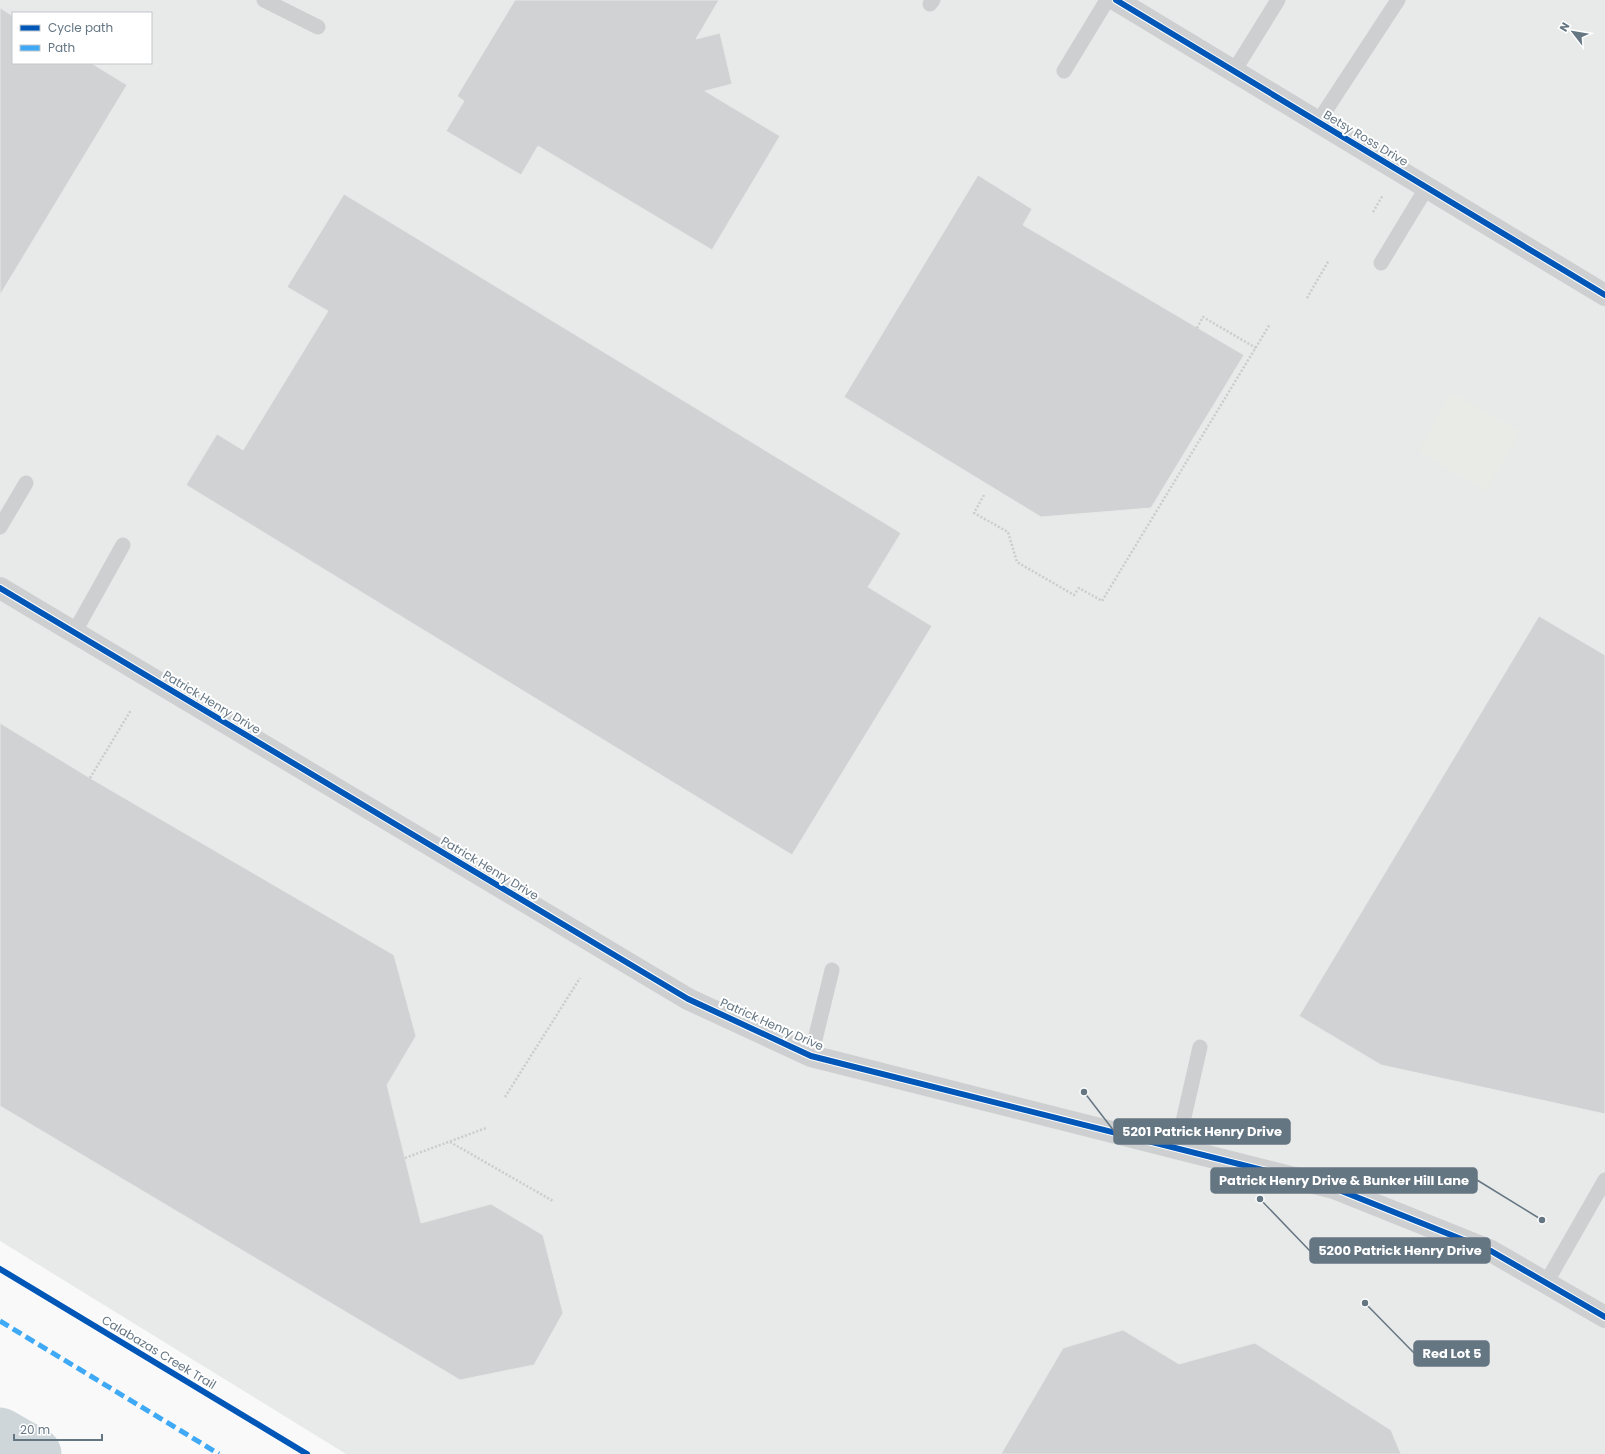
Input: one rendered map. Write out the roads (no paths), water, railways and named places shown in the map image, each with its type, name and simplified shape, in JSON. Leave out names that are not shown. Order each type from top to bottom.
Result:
[{"type":"street","name":"Betsy Ross Drive","points":[[1119,2],[1605,295]]},
{"type":"street","name":"Patrick Henry Drive","points":[[0,588],[688,999],[812,1056],[1334,1188],[1491,1251],[1605,1317]]},
{"type":"lane","points":[[264,0],[318,27]]},
{"type":"lane","points":[[1234,71],[1278,0]]},
{"type":"lane","points":[[1318,122],[1398,0]]},
{"type":"lane","points":[[1064,70],[1119,2]]},
{"type":"lane","points":[[1381,263],[1427,188]]},
{"type":"lane","points":[[0,527],[26,484]]},
{"type":"lane","points":[[74,633],[123,545]]},
{"type":"lane","points":[[812,1056],[832,970]]},
{"type":"lane","points":[[1177,1148],[1200,1047]]},
{"type":"lane","points":[[1546,1283],[1605,1180]]},
{"type":"waterway","points":[[0,1434],[35,1454]]},
{"type":"place","name":"5201 Patrick Henry Drive","points":[[1084,1092]]},
{"type":"place","name":"5200 Patrick Henry Drive","points":[[1260,1199]]},
{"type":"place","name":"Patrick Henry Drive & Bunker Hill Lane","points":[[1542,1220]]},
{"type":"place","name":"Red Lot 5","points":[[1365,1303]]}]
